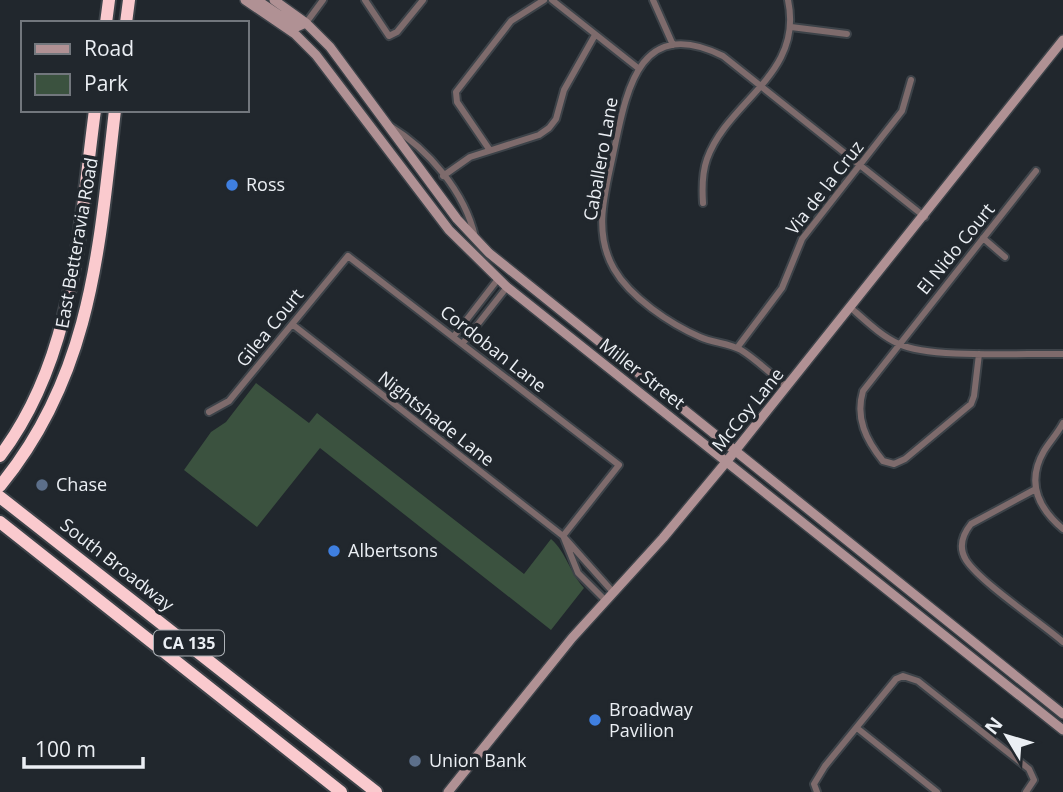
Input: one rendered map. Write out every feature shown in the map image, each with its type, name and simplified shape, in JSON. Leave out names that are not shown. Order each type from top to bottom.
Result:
[{"type":"highway","points":[[106,21],[108,0]]},
{"type":"highway","points":[[126,21],[129,0]]},
{"type":"highway","name":"East Betteravia Road","points":[[0,456],[32,405],[56,350],[72,274],[94,112]]},
{"type":"highway","name":"East Betteravia Road","points":[[0,486],[49,415],[73,358],[94,272],[115,112]]},
{"type":"highway","points":[[89,153],[110,155]]},
{"type":"highway","name":"South Broadway","points":[[0,497],[376,792]]},
{"type":"highway","name":"CA 135","points":[[0,522],[341,792]]},
{"type":"highway","points":[[251,720],[265,703]]},
{"type":"street","name":"Miller Street","points":[[245,0],[295,34],[316,55],[449,230],[498,279],[1063,730]]},
{"type":"street","points":[[257,0],[298,27],[306,23],[323,0]]},
{"type":"street","name":"Miller Street","points":[[274,0],[306,23],[349,71],[475,239],[521,280],[737,450],[1063,714]]},
{"type":"street","points":[[365,0],[389,36],[397,32],[423,0]]},
{"type":"street","points":[[488,149],[456,99],[462,82],[511,21],[544,0]]},
{"type":"street","points":[[552,0],[638,68],[657,51],[673,45],[706,48],[723,56],[925,216]]},
{"type":"street","points":[[653,0],[673,45]]},
{"type":"street","points":[[703,202],[707,157],[784,52],[791,27],[788,0]]},
{"type":"street","points":[[791,27],[846,34]]},
{"type":"street","points":[[443,176],[470,157],[488,149],[539,135],[549,128],[556,119],[564,90],[595,35]]},
{"type":"street","name":"McCoy Lane","points":[[448,792],[604,599],[663,538],[737,450],[1063,40]]},
{"type":"street","name":"Caballero Lane","points":[[638,68],[630,82],[622,110],[602,211],[606,254],[622,281],[659,312],[692,333],[737,348],[786,387]]},
{"type":"street","name":"Via de la Cruz","points":[[737,348],[782,288],[802,239],[902,111],[911,80]]},
{"type":"street","name":"Miller Street","points":[[388,125],[416,142],[443,176],[467,212],[475,239]]},
{"type":"street","name":"El Nido Court","points":[[979,354],[971,404],[905,459],[890,464],[883,461],[866,434],[859,405],[871,377],[1036,171]]},
{"type":"street","points":[[983,238],[1005,257]]},
{"type":"street","name":"Gilea Court","points":[[209,412],[229,401],[348,256]]},
{"type":"street","name":"Cordoban Lane","points":[[348,256],[619,464],[563,536]]},
{"type":"street","points":[[454,336],[498,279]]},
{"type":"street","points":[[463,343],[507,287]]},
{"type":"street","points":[[851,308],[898,344],[918,349],[979,354],[1063,354]]},
{"type":"street","name":"Nightshade Lane","points":[[292,324],[563,536],[612,591]]},
{"type":"street","points":[[1063,423],[1043,452],[1034,490],[1045,512],[1063,529]]},
{"type":"street","points":[[1034,490],[971,524],[965,531],[962,549],[966,559],[984,578],[1063,642]]},
{"type":"street","name":"Nightshade Lane","points":[[563,536],[578,573],[604,599]]},
{"type":"street","points":[[817,792],[814,784],[825,766],[896,679],[903,676],[918,681],[1033,775],[1033,784],[1026,792]]},
{"type":"street","points":[[857,728],[937,792]]},
{"type":"green space","points":[[256,383],[309,423],[317,413],[524,574],[551,539],[561,550],[584,588],[551,630],[320,448],[257,527],[184,470],[211,432],[226,422]]},
{"type":"place","name":"Ross","points":[[232,185]]},
{"type":"place","name":"Chase","points":[[42,485]]},
{"type":"place","name":"Albertsons","points":[[334,551]]},
{"type":"place","name":"Broadway Pavilion","points":[[595,720]]},
{"type":"place","name":"Union Bank","points":[[415,761]]}]
